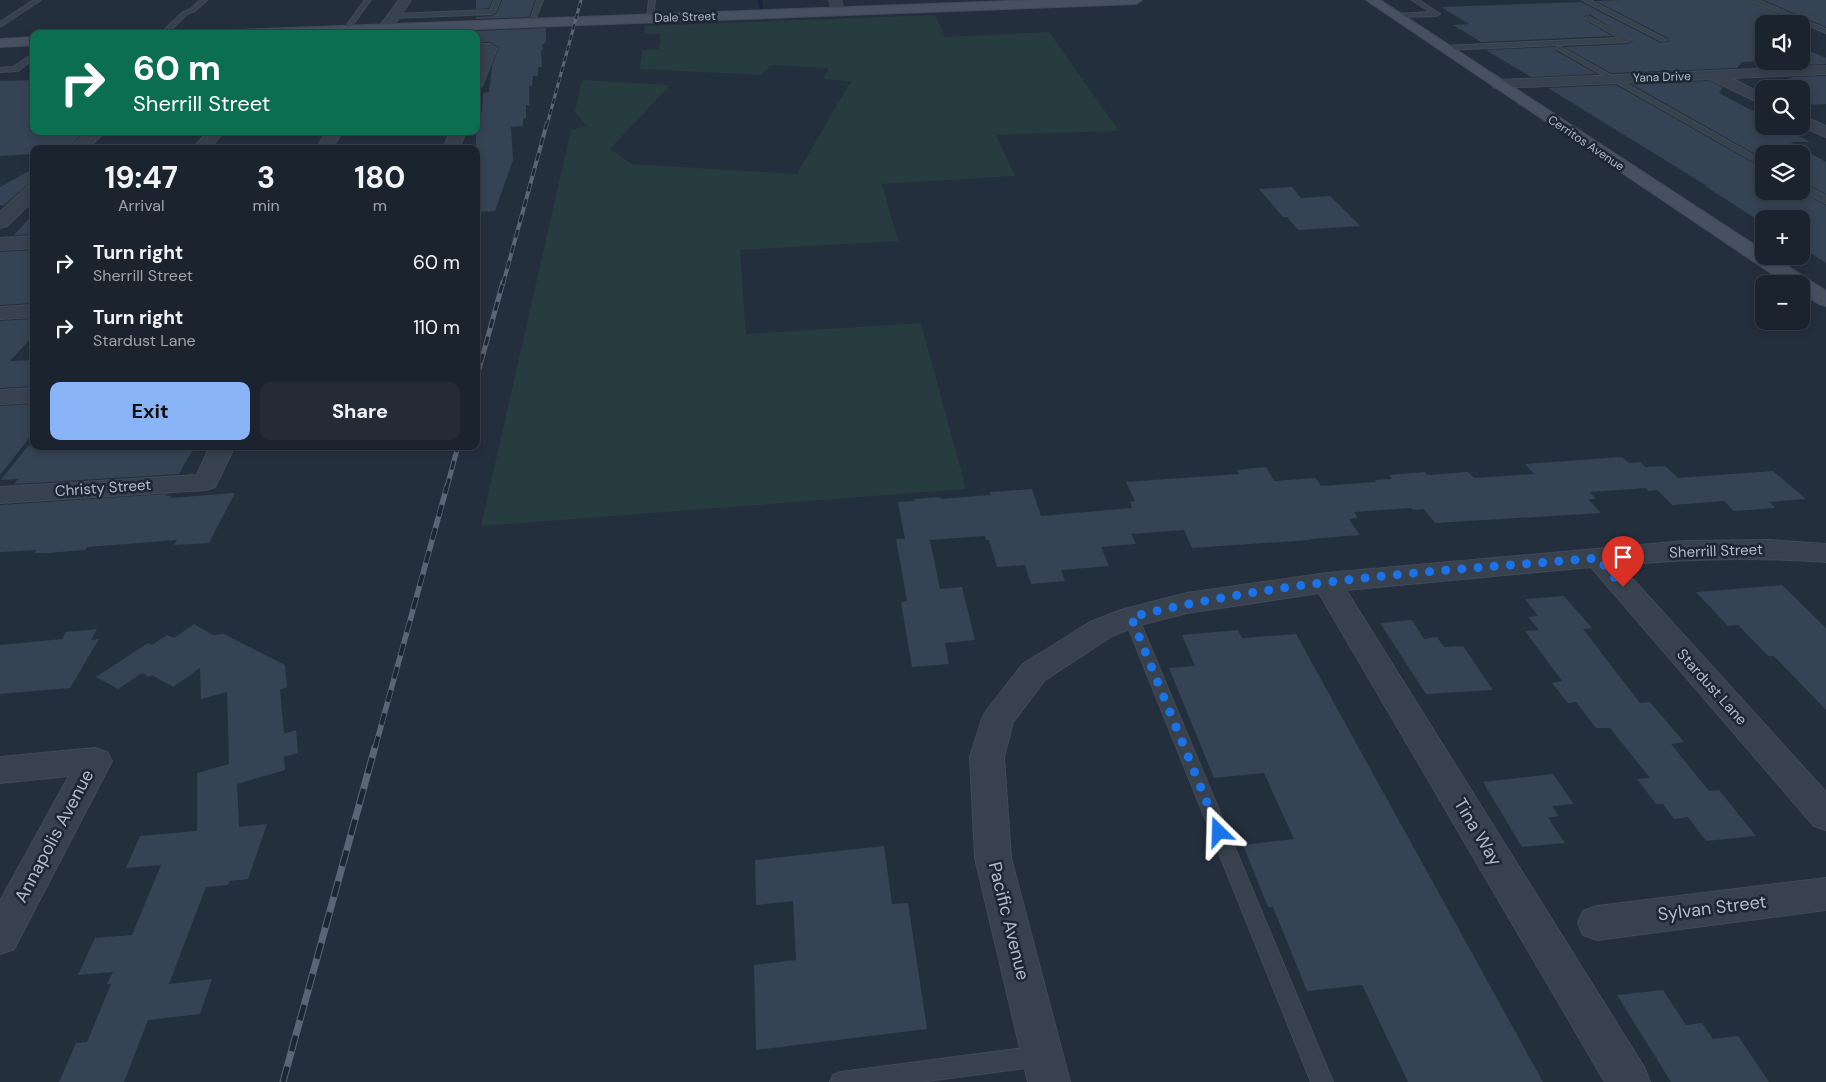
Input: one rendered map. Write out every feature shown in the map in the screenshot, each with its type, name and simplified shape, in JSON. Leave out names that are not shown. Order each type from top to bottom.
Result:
[{"type":"street","points":[[385,28],[405,0]]},
{"type":"street","name":"Dale Street","points":[[362,30],[650,18],[836,6],[1136,0]]},
{"type":"street","name":"Cerritos Avenue","points":[[1372,0],[1787,275]]},
{"type":"street","points":[[2,44],[30,41]]},
{"type":"street","points":[[480,63],[483,48]]},
{"type":"street","name":"Yana Drive","points":[[1498,84],[1826,70]]},
{"type":"street","points":[[1714,75],[1755,96]]},
{"type":"street","points":[[1810,124],[1826,132]]},
{"type":"street","points":[[82,145],[93,135]]},
{"type":"street","points":[[204,145],[213,135]]},
{"type":"street","points":[[0,222],[30,196]]},
{"type":"street","points":[[0,244],[30,242]]},
{"type":"street","name":"Cerritos Avenue","points":[[1810,290],[1826,300]]},
{"type":"street","points":[[0,313],[30,311]]},
{"type":"street","points":[[0,397],[30,395]]},
{"type":"street","name":"Christy Street","points":[[0,495],[206,482],[221,450]]},
{"type":"street","name":"Sherrill Street","points":[[988,757],[998,718],[1034,672],[1101,629],[1131,617],[1186,603],[1327,582],[1685,550],[1769,549],[1826,553]]},
{"type":"street","name":"Stardust Lane","points":[[1598,558],[1826,816]]},
{"type":"street","name":"Tina Way","points":[[1327,582],[1630,1082]]},
{"type":"street","name":"Pacific Avenue","points":[[988,757],[993,858],[1046,1069]]},
{"type":"street","name":"Annapolis Avenue","points":[[0,770],[95,761],[0,938]]},
{"type":"street","name":"Sylvan Street","points":[[1597,923],[1826,894]]},
{"type":"lane","points":[[0,25],[38,0]]},
{"type":"lane","points":[[167,30],[185,13],[193,10],[204,0]]},
{"type":"lane","points":[[351,30],[368,0]]},
{"type":"lane","points":[[394,16],[492,12],[497,0]]},
{"type":"lane","points":[[531,23],[540,0]]},
{"type":"lane","points":[[650,18],[652,0]]},
{"type":"lane","points":[[1396,16],[1437,14],[1415,0]]},
{"type":"lane","points":[[1585,0],[1664,40]]},
{"type":"lane","points":[[1753,0],[1826,31]]},
{"type":"lane","points":[[1443,48],[1628,40],[1588,18]]},
{"type":"lane","points":[[1559,48],[1755,160]]},
{"type":"lane","points":[[0,70],[15,69],[30,58]]},
{"type":"lane","points":[[1810,191],[1826,200]]},
{"type":"lane","points":[[1131,617],[1322,1082]]},
{"type":"lane","points":[[841,1082],[1046,1069]]},
{"type":"green space","points":[[935,15],[945,37],[1049,32],[1119,131],[996,135],[1015,176],[882,184],[898,241],[740,250],[746,334],[921,323],[966,489],[481,526],[571,130],[586,126],[575,112],[582,80],[670,85],[610,149],[632,164],[797,174],[851,81],[823,79],[829,68],[770,65],[762,75],[640,69],[642,50],[659,49],[661,34],[644,34],[645,26]]},
{"type":"building","points":[[476,0],[492,0],[489,8],[476,9]]},
{"type":"building","points":[[502,0],[535,0],[529,17],[476,19],[476,17],[496,14]]},
{"type":"building","points":[[1748,0],[1780,15],[1755,15],[1755,62],[1742,62],[1737,68],[1611,73],[1564,47],[1628,44],[1633,41],[1589,14],[1584,16],[1585,20],[1613,36],[1481,42],[1453,25],[1469,24],[1441,7],[1581,2],[1661,43],[1669,41],[1668,38],[1596,1]]},
{"type":"building","points":[[1763,0],[1826,0],[1826,27],[1810,20],[1810,15],[1798,15]]},
{"type":"building","points":[[546,28],[546,42],[542,45],[543,50],[541,50],[542,67],[538,67],[538,76],[533,76],[532,86],[529,86],[529,105],[526,105],[526,118],[523,119],[523,126],[511,127],[513,160],[495,211],[480,212],[480,145],[476,145],[476,135],[480,135],[480,112],[482,112],[483,93],[489,92],[492,66],[499,47],[490,42],[480,42],[480,31]]},
{"type":"building","points":[[1555,47],[1556,51],[1597,74],[1531,77],[1486,50]]},
{"type":"building","points":[[1810,51],[1826,58],[1826,64],[1810,65]]},
{"type":"building","points":[[1826,76],[1826,104],[1810,105],[1810,80],[1790,80],[1792,77]]},
{"type":"building","points":[[30,80],[30,135],[80,135],[72,145],[30,145],[30,154],[0,156],[0,81]]},
{"type":"building","points":[[1710,81],[1723,87],[1719,93],[1755,112],[1755,135],[1797,135],[1810,142],[1790,142],[1795,145],[1755,145],[1755,154],[1631,84]]},
{"type":"building","points":[[1616,85],[1755,164],[1755,200],[1810,200],[1810,196],[1826,205],[1826,263],[1810,253],[1810,210],[1755,210],[1755,218],[1705,186],[1707,186],[1548,88]]},
{"type":"building","points":[[1810,153],[1826,162],[1826,194],[1810,186]]},
{"type":"building","points":[[30,170],[30,184],[4,205],[0,206],[0,187]]},
{"type":"building","points":[[1292,187],[1301,198],[1330,196],[1360,226],[1298,230],[1287,217],[1283,217],[1259,189]]},
{"type":"building","points":[[30,217],[30,234],[14,235]]},
{"type":"building","points":[[30,250],[30,303],[0,305],[0,252]]},
{"type":"building","points":[[30,319],[30,339],[10,361],[30,360],[30,386],[0,388],[0,321]]},
{"type":"building","points":[[30,404],[30,437],[0,475],[0,406]]},
{"type":"building","points":[[28,446],[30,446],[30,450],[192,451],[179,474],[14,484],[18,479],[1,480]]},
{"type":"building","points":[[1622,457],[1629,463],[1640,462],[1645,467],[1665,466],[1678,478],[1773,471],[1806,499],[1770,502],[1775,508],[1734,511],[1724,501],[1672,505],[1657,490],[1649,491],[1646,488],[1590,492],[1596,499],[1588,499],[1601,513],[1435,523],[1424,509],[1413,510],[1411,508],[1354,512],[1358,518],[1349,519],[1360,535],[1310,540],[1192,548],[1184,530],[1131,534],[1136,544],[1101,547],[1109,566],[1061,570],[1065,581],[1031,584],[1025,565],[997,567],[989,540],[986,540],[985,536],[930,540],[940,589],[962,587],[975,640],[945,643],[949,664],[912,667],[901,602],[907,601],[896,539],[905,539],[898,502],[915,501],[914,499],[991,495],[990,492],[1032,489],[1041,516],[1132,508],[1130,502],[1135,501],[1126,482],[1239,474],[1237,470],[1266,467],[1274,481],[1316,478],[1321,486],[1376,482],[1375,480],[1392,479],[1389,475],[1425,472],[1427,475],[1468,472],[1474,478],[1534,474],[1525,464]]},
{"type":"building","points":[[235,493],[209,543],[174,545],[177,540],[87,547],[85,550],[48,553],[34,553],[37,550],[0,552],[0,505],[167,494],[165,496],[171,496],[170,498]]},
{"type":"building","points":[[1782,585],[1826,628],[1826,710],[1774,656],[1768,656],[1738,625],[1728,626],[1696,592]]},
{"type":"building","points":[[1564,596],[1592,628],[1583,629],[1640,703],[1650,702],[1684,742],[1671,744],[1709,791],[1719,790],[1756,836],[1706,841],[1688,817],[1674,819],[1663,804],[1656,804],[1637,779],[1650,778],[1610,728],[1596,728],[1576,702],[1568,703],[1552,683],[1562,681],[1525,631],[1539,630],[1528,617],[1538,616],[1525,599]]},
{"type":"building","points":[[1412,620],[1424,639],[1437,637],[1444,647],[1463,646],[1493,690],[1426,694],[1380,623]]},
{"type":"building","points":[[194,624],[213,635],[224,634],[285,665],[287,687],[280,690],[284,734],[296,730],[298,753],[284,757],[285,770],[237,784],[239,827],[267,824],[248,879],[230,881],[228,885],[206,887],[169,984],[212,979],[200,1014],[148,1020],[124,1082],[59,1082],[76,1043],[87,1042],[111,984],[107,984],[113,972],[78,975],[95,938],[132,935],[161,865],[126,868],[140,836],[197,831],[197,773],[229,764],[227,692],[201,699],[200,668],[173,687],[152,675],[149,677],[142,673],[118,689],[96,677],[148,643],[152,645],[167,635],[174,638]]},
{"type":"building","points":[[97,629],[91,640],[99,639],[70,688],[0,694],[0,645],[62,639],[66,632]]},
{"type":"building","points":[[1238,630],[1242,638],[1296,634],[1543,1082],[1408,1082],[1362,985],[1307,991],[1273,907],[1268,907],[1243,845],[1294,839],[1264,773],[1214,778],[1169,668],[1195,666],[1182,635]]},
{"type":"building","points":[[1553,774],[1574,804],[1552,806],[1559,816],[1548,818],[1565,843],[1522,847],[1483,782]]},
{"type":"building","points":[[884,846],[892,904],[908,903],[927,1029],[756,1050],[754,965],[796,960],[793,901],[756,905],[755,860]]},
{"type":"building","points":[[1663,990],[1686,1025],[1702,1023],[1713,1039],[1738,1036],[1769,1082],[1671,1082],[1617,995]]},
{"type":"waterway","points":[[760,0],[761,7]]},
{"type":"railway","points":[[547,125],[581,0]]},
{"type":"railway","points":[[503,284],[547,123]]},
{"type":"railway","points":[[480,365],[503,282]]},
{"type":"railway","points":[[447,487],[457,450]]},
{"type":"railway","points":[[375,748],[447,486]]},
{"type":"railway","points":[[283,1082],[375,747]]},
{"type":"route","points":[[1219,832],[1131,617],[1186,603],[1327,582],[1598,558],[1623,587]]}]
